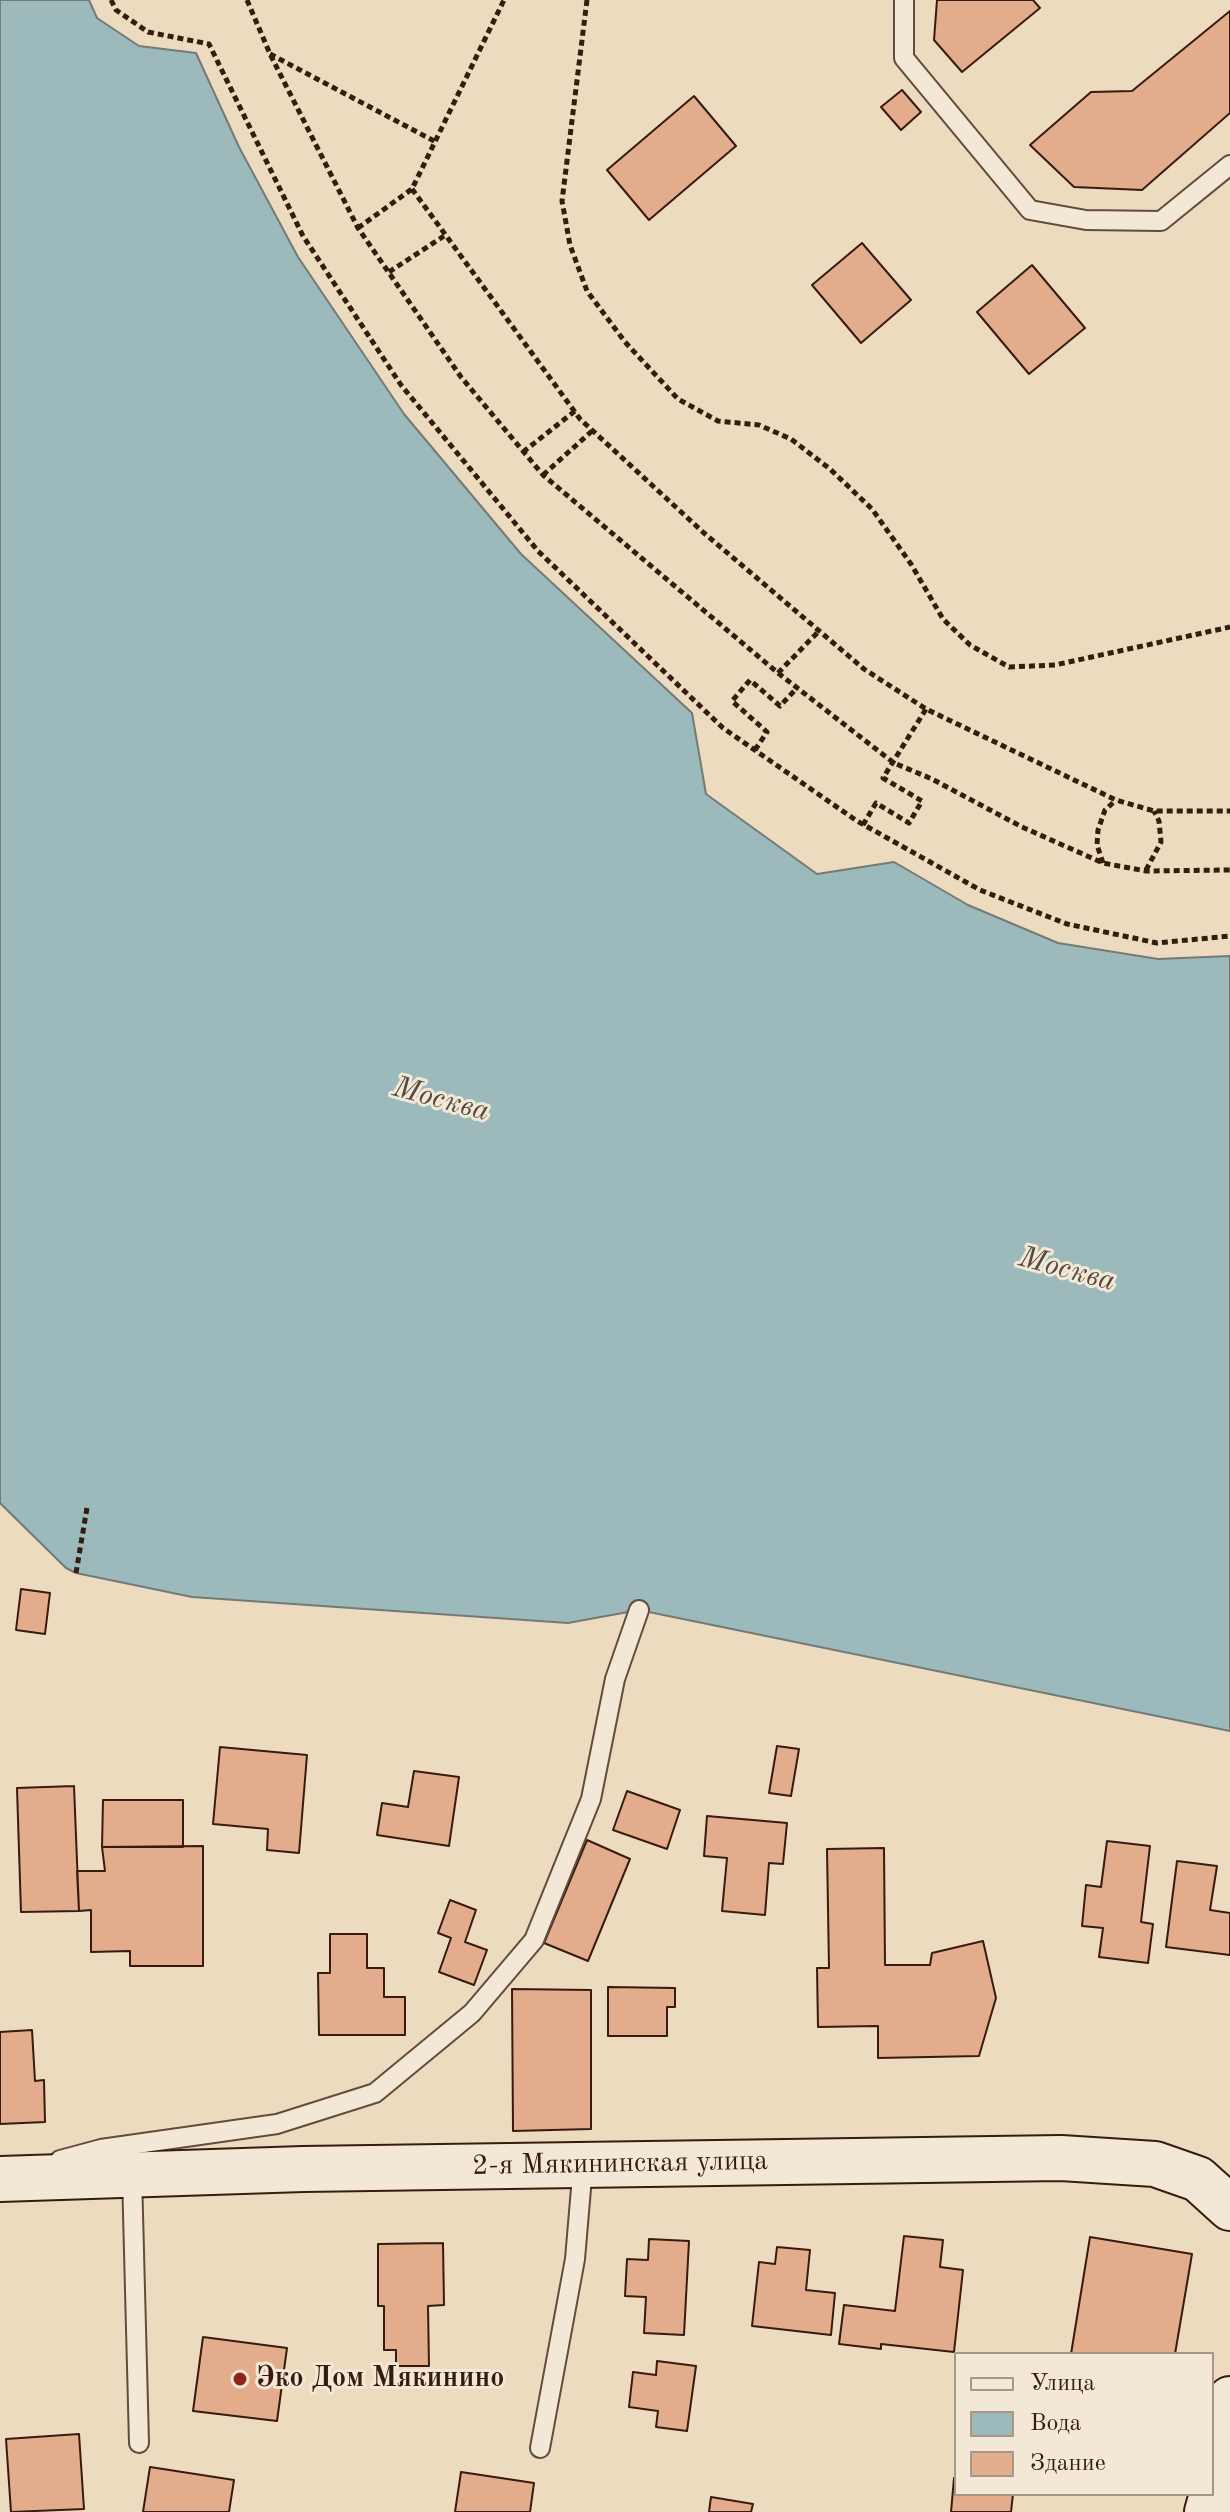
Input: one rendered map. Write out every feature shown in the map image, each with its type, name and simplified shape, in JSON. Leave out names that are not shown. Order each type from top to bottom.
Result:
[{"type":"street","name":"2-я Мякининская улица","points":[[0,2178],[1061,2158],[1155,2164],[1198,2179],[1230,2206]]},
{"type":"street","points":[[1214,2487],[1230,2399]]},
{"type":"lane","points":[[904,0],[904,58],[1030,210],[1086,220],[1161,221],[1230,165]]},
{"type":"lane","points":[[0,2178],[101,2149],[277,2124],[375,2093],[472,2013],[534,1940],[591,1799],[615,1679],[639,1610]]},
{"type":"lane","points":[[540,2448],[575,2259],[583,2165]]},
{"type":"lane","points":[[132,2175],[139,2443]]},
{"type":"path","points":[[111,0],[116,10],[148,32],[209,44],[303,236],[401,385],[538,551],[723,728],[863,825],[980,890],[1067,924],[1157,943],[1230,936]]},
{"type":"path","points":[[247,0],[270,54],[358,228],[461,377],[543,475],[778,673],[894,763],[932,779],[1022,827],[1103,863],[1146,871],[1230,870]]},
{"type":"path","points":[[358,228],[412,189],[504,0]]},
{"type":"path","points":[[587,0],[562,201],[570,245],[587,291],[625,342],[678,399],[718,421],[759,425],[791,439],[830,469],[872,509],[911,564],[943,619],[970,645],[1009,667],[1055,665],[1230,627]]},
{"type":"path","points":[[270,54],[436,142]]},
{"type":"path","points":[[412,189],[592,431],[818,632],[864,669],[926,709],[1116,800],[1154,811],[1230,811]]},
{"type":"path","points":[[389,272],[444,236]]},
{"type":"path","points":[[523,452],[575,411]]},
{"type":"path","points":[[543,475],[592,431]]},
{"type":"path","points":[[778,673],[818,632]]},
{"type":"path","points":[[755,750],[767,732],[732,701],[750,680],[780,706],[797,688]]},
{"type":"path","points":[[863,825],[876,803],[909,823],[922,801],[883,778],[926,709]]},
{"type":"path","points":[[1103,863],[1097,845],[1098,830],[1105,810],[1116,800]]},
{"type":"path","points":[[1146,871],[1161,842],[1159,821],[1154,811]]},
{"type":"path","points":[[76,1573],[87,1508]]},
{"type":"water","name":"Москва","points":[[0,0],[89,0],[97,18],[139,46],[196,53],[239,147],[298,257],[404,414],[521,554],[692,713],[706,794],[817,874],[894,862],[968,905],[1058,943],[1158,959],[1230,956],[1230,1731],[639,1610],[568,1623],[192,1597],[76,1573],[66,1568],[0,1503]]},
{"type":"building","points":[[937,0],[1033,0],[1040,8],[962,72],[934,40]]},
{"type":"building","points":[[1230,11],[1230,113],[1142,190],[1074,187],[1030,145],[1091,92],[1132,91]]},
{"type":"building","points":[[902,90],[921,112],[901,130],[881,107]]},
{"type":"building","points":[[694,96],[736,146],[649,220],[607,170]]},
{"type":"building","points":[[862,243],[911,300],[861,343],[812,285]]},
{"type":"building","points":[[1032,265],[1085,328],[1029,374],[977,312]]},
{"type":"building","points":[[21,1589],[50,1593],[45,1634],[16,1630]]},
{"type":"building","points":[[777,1746],[799,1749],[791,1796],[769,1793]]},
{"type":"building","points":[[220,1747],[307,1755],[299,1853],[267,1850],[268,1829],[213,1824]]},
{"type":"building","points":[[414,1771],[459,1777],[449,1846],[377,1835],[382,1803],[408,1807]]},
{"type":"building","points":[[74,1786],[79,1911],[21,1912],[17,1788]]},
{"type":"building","points":[[627,1791],[680,1810],[667,1849],[613,1830]]},
{"type":"building","points":[[103,1800],[183,1800],[183,1847],[102,1847]]},
{"type":"building","points":[[707,1816],[787,1823],[783,1864],[769,1863],[765,1915],[722,1911],[727,1858],[704,1856]]},
{"type":"building","points":[[587,1840],[630,1859],[588,1961],[544,1943]]},
{"type":"building","points":[[1107,1841],[1150,1846],[1141,1922],[1153,1924],[1148,1963],[1099,1957],[1103,1928],[1082,1926],[1086,1885],[1101,1887]]},
{"type":"building","points":[[203,1846],[203,1966],[130,1966],[130,1951],[91,1952],[91,1910],[79,1911],[77,1871],[105,1871],[102,1847]]},
{"type":"building","points":[[884,1848],[885,1965],[930,1965],[932,1953],[983,1941],[996,1998],[979,2056],[878,2058],[878,2026],[818,2027],[817,1968],[829,1968],[827,1849]]},
{"type":"building","points":[[1177,1861],[1217,1866],[1210,1910],[1230,1913],[1230,1955],[1166,1947]]},
{"type":"building","points":[[450,1900],[476,1910],[465,1942],[487,1950],[474,1985],[439,1972],[451,1938],[438,1933]]},
{"type":"building","points":[[330,1934],[367,1934],[367,1968],[384,1968],[384,1997],[405,1997],[405,2035],[319,2035],[318,1973],[330,1973]]},
{"type":"building","points":[[608,1987],[675,1988],[675,2007],[667,2007],[667,2036],[608,2036]]},
{"type":"building","points":[[512,1989],[591,1990],[591,2129],[513,2131]]},
{"type":"building","points":[[32,2030],[35,2081],[44,2080],[45,2122],[0,2124],[0,2032]]},
{"type":"building","points":[[904,2236],[943,2240],[940,2267],[963,2270],[954,2352],[881,2344],[881,2349],[839,2344],[844,2305],[895,2311]]},
{"type":"building","points":[[1090,2237],[1192,2254],[1175,2352],[1071,2352]]},
{"type":"building","points":[[649,2239],[689,2241],[684,2335],[644,2333],[646,2297],[625,2296],[627,2259],[648,2260]]},
{"type":"building","points":[[443,2243],[444,2305],[428,2306],[429,2366],[396,2366],[396,2350],[384,2350],[384,2306],[378,2306],[378,2244]]},
{"type":"building","points":[[777,2247],[810,2250],[806,2290],[835,2293],[831,2335],[752,2326],[759,2262],[775,2264]]},
{"type":"building","name":"Эко Дом Мякинино","points":[[203,2337],[287,2348],[277,2421],[193,2411]]},
{"type":"building","points":[[657,2361],[696,2366],[687,2431],[656,2427],[658,2411],[629,2407],[633,2372],[656,2375]]},
{"type":"building","points":[[79,2434],[84,2509],[11,2512],[6,2439]]},
{"type":"building","points":[[150,2467],[234,2480],[229,2512],[143,2512]]},
{"type":"building","points":[[461,2472],[534,2483],[530,2512],[455,2512]]},
{"type":"building","points":[[954,2478],[954,2496],[1013,2496],[1011,2512],[951,2512]]},
{"type":"building","points":[[711,2497],[753,2504],[751,2512],[709,2512]]},
{"type":"place","name":"Эко Дом Мякинино","points":[[240,2379]]}]
